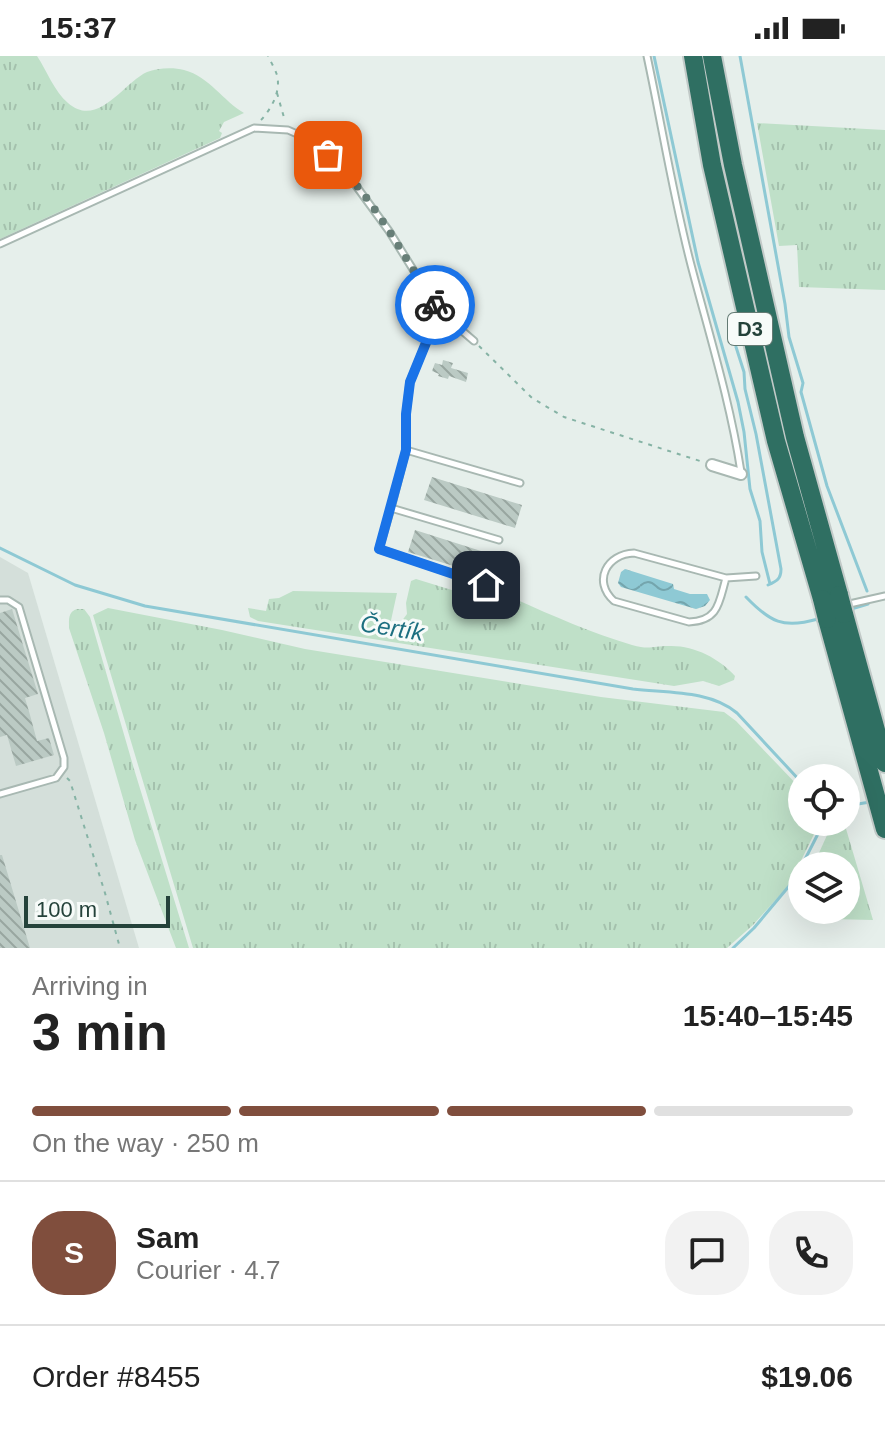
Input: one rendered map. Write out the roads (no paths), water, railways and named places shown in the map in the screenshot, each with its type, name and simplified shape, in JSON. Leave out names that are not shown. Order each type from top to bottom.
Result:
[{"type":"highway","name":"D3","points":[[693,56],[712,165],[773,426],[830,608],[885,763]]},
{"type":"highway","name":"D3","points":[[712,56],[830,608],[884,826]]},
{"type":"street","points":[[712,465],[741,474]]},
{"type":"lane","points":[[647,56],[678,210],[719,365],[741,474]]},
{"type":"lane","points":[[0,244],[254,128],[288,130],[313,141],[343,168],[389,231],[439,311],[474,341]]},
{"type":"lane","points":[[439,311],[410,382],[406,450],[379,549],[486,585]]},
{"type":"lane","points":[[406,450],[520,483]]},
{"type":"lane","points":[[391,508],[499,540]]},
{"type":"lane","points":[[726,578],[712,615],[702,621],[689,622],[614,601],[606,594],[604,584],[605,570],[612,559],[634,553],[726,578],[756,576]]},
{"type":"lane","points":[[830,608],[885,596]]},
{"type":"lane","points":[[0,600],[8,600],[19,607],[64,758],[64,767],[56,778],[0,794]]},
{"type":"water","points":[[625,569],[673,584],[674,589],[690,594],[707,594],[710,600],[696,609],[621,587],[618,583]]},
{"type":"waterway","points":[[654,56],[698,262],[738,402],[750,489],[760,521],[762,552],[770,584]]},
{"type":"waterway","points":[[740,56],[789,337],[803,383],[801,392],[827,486],[867,591]]},
{"type":"waterway","points":[[736,347],[744,372],[781,569],[778,579],[768,585]]},
{"type":"waterway","name":"Čertík","points":[[0,548],[75,585],[145,606],[633,689],[701,696],[737,713],[788,768]]},
{"type":"waterway","points":[[746,597],[778,621],[795,623],[818,619]]},
{"type":"waterway","points":[[848,610],[868,604]]},
{"type":"waterway","name":"Čertík","points":[[860,804],[870,802]]},
{"type":"waterway","points":[[733,948],[795,879],[817,836]]}]
